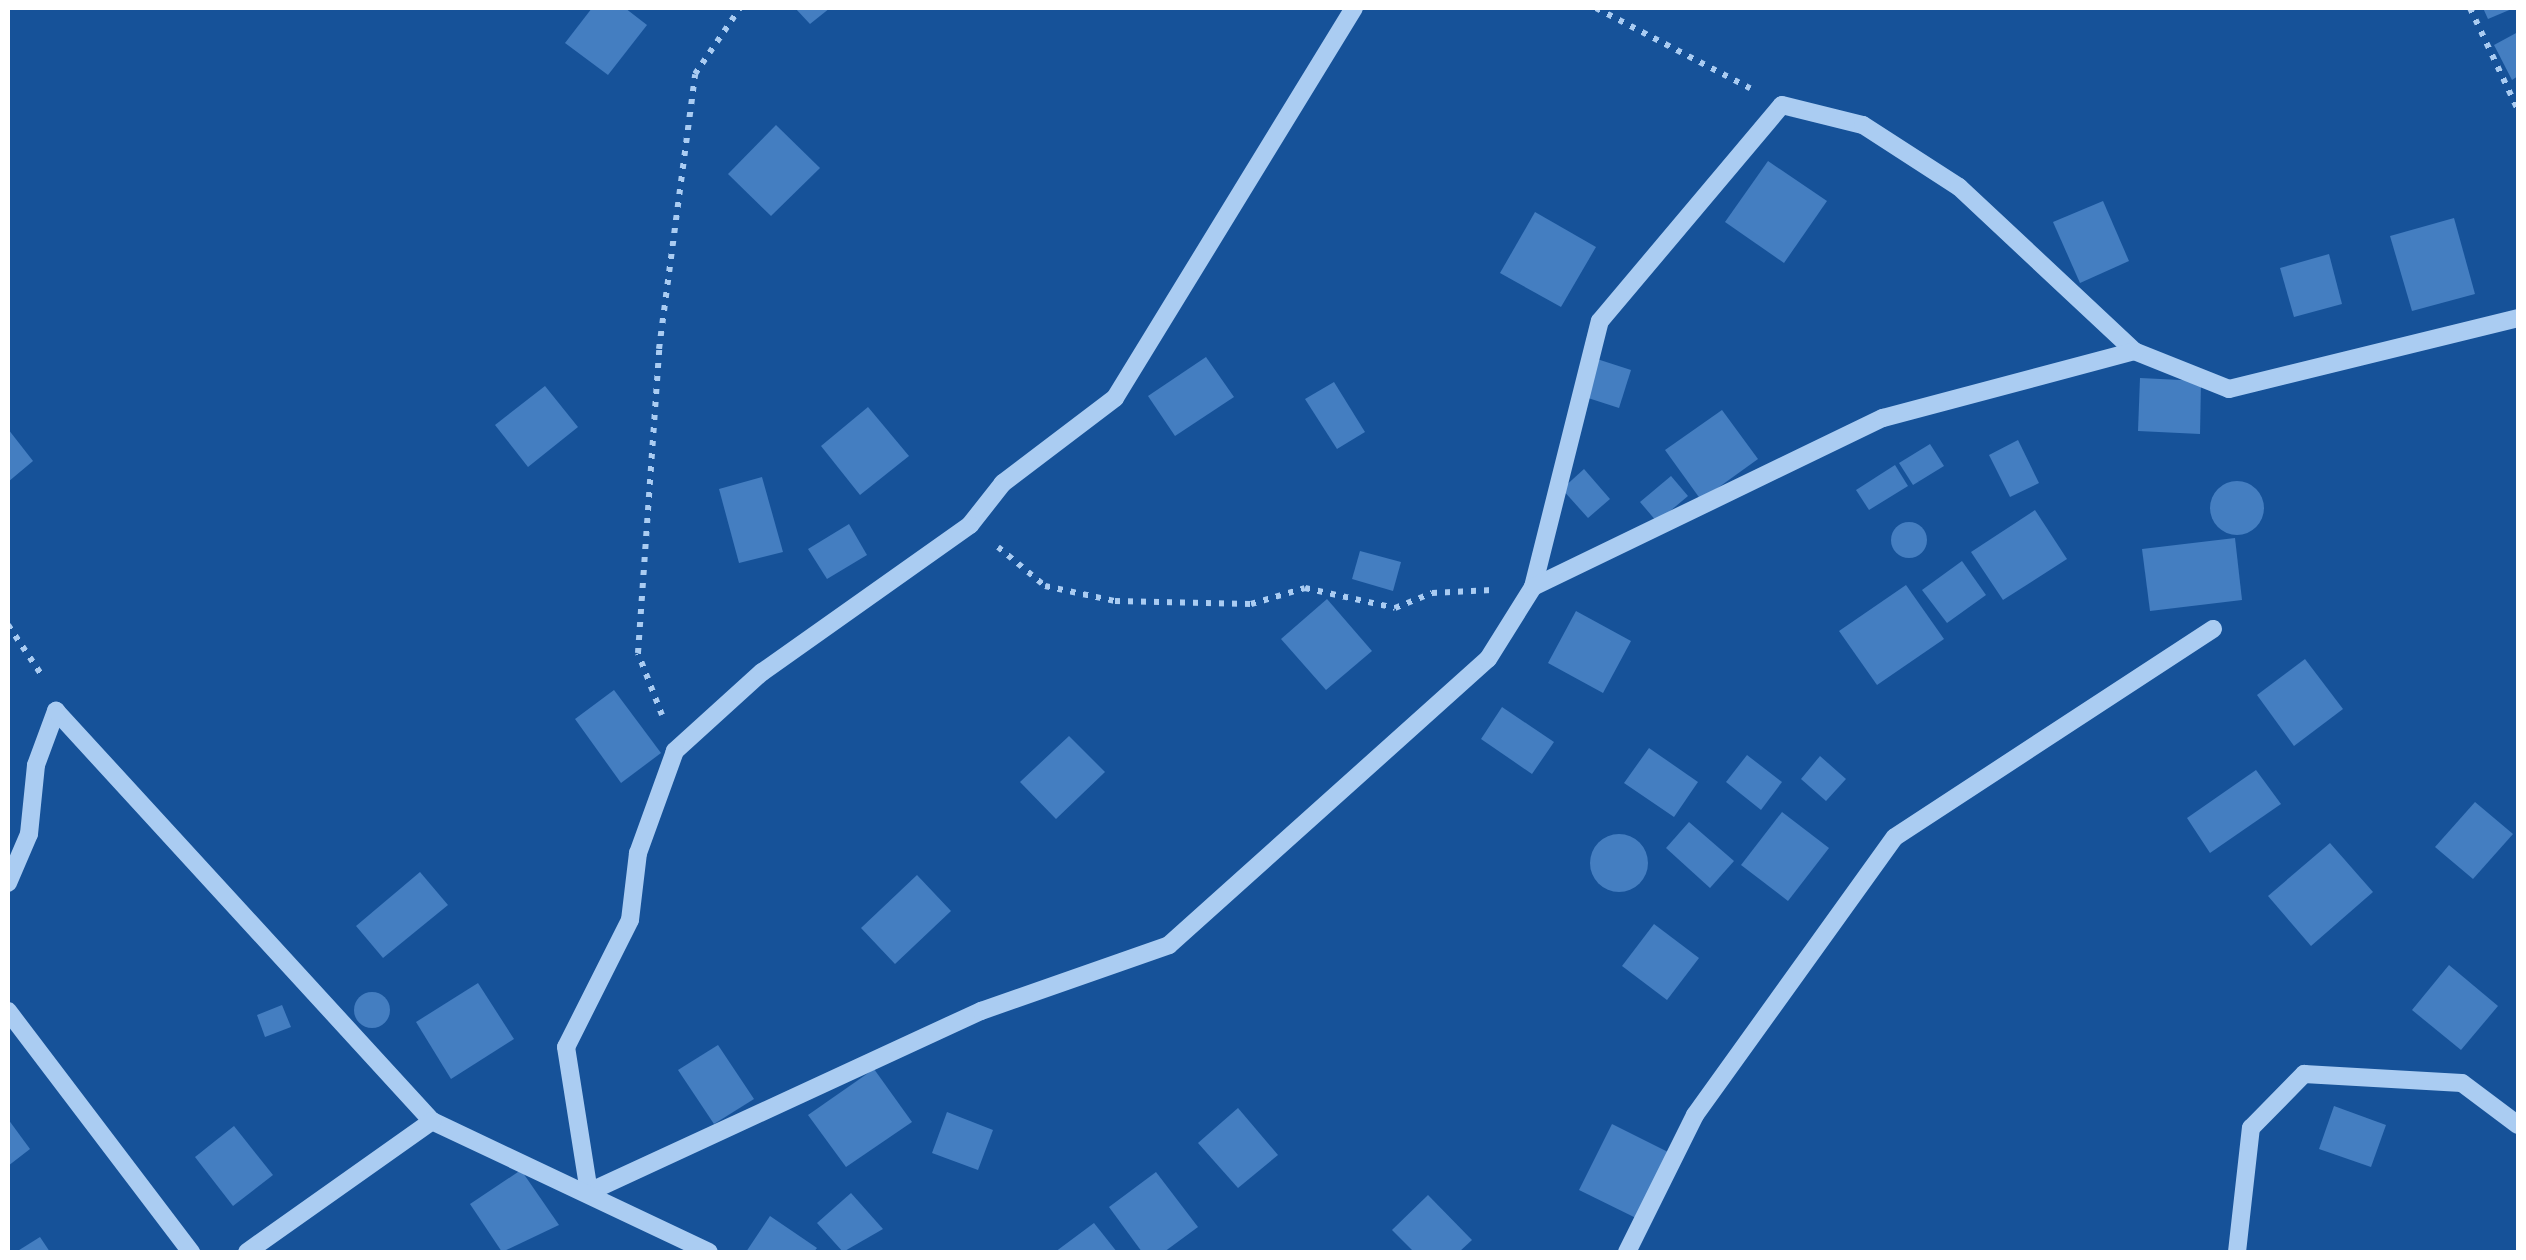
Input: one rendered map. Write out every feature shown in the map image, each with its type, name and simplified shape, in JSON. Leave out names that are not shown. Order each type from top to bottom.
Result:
[{"type":"street","points":[[589,1192],[566,1047],[630,920],[638,853],[676,751],[762,672],[970,525],[1003,483],[1115,398],[1354,8]]},
{"type":"street","points":[[589,1192],[980,1011],[1169,945],[1488,660],[1533,587],[1600,321],[1782,105],[1863,125],[1958,187],[2134,351],[2228,389],[2518,318]]},
{"type":"street","points":[[1533,587],[1884,418],[2134,351]]},
{"type":"street","points":[[1627,1252],[1695,1114],[1895,837],[2214,628]]},
{"type":"street","points":[[8,882],[29,834],[36,765],[56,712],[432,1120],[708,1252]]},
{"type":"street","points":[[8,1011],[191,1252]]},
{"type":"street","points":[[2237,1252],[2251,1128],[2304,1074],[2462,1084],[2518,1124]]},
{"type":"street","points":[[246,1252],[432,1120]]},
{"type":"path","points":[[676,751],[638,653],[659,349],[695,74],[740,8]]},
{"type":"path","points":[[1596,8],[1782,105]]},
{"type":"path","points":[[2470,8],[2518,110]]},
{"type":"path","points":[[970,525],[1045,586],[1115,601],[1251,604],[1305,588],[1395,608],[1432,593],[1533,587]]},
{"type":"path","points":[[8,624],[56,712]]},
{"type":"building","points":[[592,8],[625,8],[647,25],[608,75],[565,43]]},
{"type":"building","points":[[795,8],[830,8],[810,24]]},
{"type":"building","points":[[2483,8],[2514,8],[2488,19]]},
{"type":"building","points":[[2518,32],[2518,76],[2512,80],[2494,45]]},
{"type":"building","points":[[776,125],[820,168],[771,216],[728,174]]},
{"type":"building","points":[[1768,161],[1827,201],[1784,263],[1725,222]]},
{"type":"building","points":[[2103,201],[2129,261],[2080,283],[2053,222]]},
{"type":"building","points":[[1535,212],[1596,247],[1561,307],[1500,273]]},
{"type":"building","points":[[2454,218],[2475,294],[2412,311],[2390,236]]},
{"type":"building","points":[[2329,254],[2342,304],[2294,317],[2280,268]]},
{"type":"building","points":[[1206,357],[1234,397],[1175,436],[1148,396]]},
{"type":"building","points":[[1597,359],[1631,370],[1619,408],[1585,397]]},
{"type":"building","points":[[2140,378],[2201,381],[2200,434],[2138,431]]},
{"type":"building","points":[[1334,382],[1365,432],[1337,449],[1305,399]]},
{"type":"building","points":[[545,386],[578,427],[528,467],[495,425]]},
{"type":"building","points":[[868,407],[909,456],[860,495],[821,446]]},
{"type":"building","points":[[1722,410],[1758,459],[1701,500],[1665,450]]},
{"type":"building","points":[[8,429],[33,461],[8,482]]},
{"type":"building","points":[[2018,440],[2039,483],[2010,497],[1989,455]]},
{"type":"building","points":[[1930,444],[1944,466],[1913,485],[1899,463]]},
{"type":"building","points":[[1895,465],[1908,486],[1869,510],[1856,490]]},
{"type":"building","points":[[1584,469],[1610,499],[1588,518],[1562,489]]},
{"type":"building","points":[[1671,476],[1688,496],[1657,522],[1640,502]]},
{"type":"building","points":[[762,477],[783,552],[739,563],[719,489]]},
{"type":"building","points":[[2237,481],[2256,489],[2264,508],[2256,527],[2237,535],[2218,527],[2210,508],[2218,489]]},
{"type":"building","points":[[2035,510],[2067,559],[2003,600],[1971,552]]},
{"type":"building","points":[[1909,522],[1921,528],[1927,540],[1921,552],[1909,558],[1897,552],[1891,540],[1897,528]]},
{"type":"building","points":[[849,524],[867,555],[827,579],[808,549]]},
{"type":"building","points":[[2235,538],[2242,600],[2150,611],[2142,549]]},
{"type":"building","points":[[1360,551],[1401,562],[1393,591],[1352,579]]},
{"type":"building","points":[[1962,561],[1986,595],[1947,623],[1922,590]]},
{"type":"building","points":[[1906,585],[1944,639],[1877,685],[1839,631]]},
{"type":"building","points":[[1327,599],[1372,651],[1326,690],[1281,639]]},
{"type":"building","points":[[1576,611],[1631,641],[1603,693],[1548,663]]},
{"type":"building","points":[[2305,659],[2343,709],[2294,746],[2257,695]]},
{"type":"building","points":[[614,690],[661,753],[621,783],[575,719]]},
{"type":"building","points":[[1502,707],[1554,742],[1532,774],[1481,739]]},
{"type":"building","points":[[1069,736],[1105,772],[1056,819],[1020,782]]},
{"type":"building","points":[[1649,748],[1698,782],[1674,817],[1624,783]]},
{"type":"building","points":[[1747,755],[1782,782],[1761,810],[1726,782]]},
{"type":"building","points":[[1820,756],[1846,779],[1826,801],[1801,779]]},
{"type":"building","points":[[2256,770],[2281,804],[2210,853],[2187,818]]},
{"type":"building","points":[[2475,802],[2513,834],[2473,879],[2435,847]]},
{"type":"building","points":[[1782,812],[1829,848],[1788,901],[1741,865]]},
{"type":"building","points":[[1689,822],[1734,861],[1710,888],[1666,848]]},
{"type":"building","points":[[1619,834],[1640,842],[1648,863],[1640,884],[1619,892],[1598,884],[1590,863],[1598,842]]},
{"type":"building","points":[[2330,843],[2373,892],[2311,946],[2268,896]]},
{"type":"building","points":[[420,872],[448,905],[383,958],[356,926]]},
{"type":"building","points":[[917,875],[951,911],[895,964],[861,928]]},
{"type":"building","points":[[1654,924],[1699,958],[1667,1000],[1622,966]]},
{"type":"building","points":[[2449,965],[2498,1006],[2461,1050],[2412,1010]]},
{"type":"building","points":[[478,983],[514,1039],[451,1079],[416,1022]]},
{"type":"building","points":[[372,992],[385,997],[390,1010],[385,1023],[372,1028],[359,1023],[354,1010],[359,997]]},
{"type":"building","points":[[282,1005],[291,1027],[265,1037],[257,1015]]},
{"type":"building","points":[[718,1045],[754,1099],[714,1124],[678,1070]]},
{"type":"building","points":[[874,1069],[912,1122],[846,1167],[808,1115]]},
{"type":"building","points":[[2334,1106],[2386,1125],[2371,1167],[2319,1149]]},
{"type":"building","points":[[1238,1108],[1278,1155],[1238,1188],[1198,1143]]},
{"type":"building","points":[[947,1112],[993,1130],[978,1170],[932,1153]]},
{"type":"building","points":[[8,1119],[30,1149],[8,1166]]},
{"type":"building","points":[[1612,1124],[1670,1153],[1638,1219],[1579,1190]]},
{"type":"building","points":[[234,1126],[273,1175],[233,1206],[195,1157]]},
{"type":"building","points":[[521,1170],[559,1225],[502,1252],[470,1204]]},
{"type":"building","points":[[1156,1172],[1198,1227],[1164,1252],[1142,1252],[1109,1207]]},
{"type":"building","points":[[851,1193],[883,1229],[843,1252],[817,1223]]},
{"type":"building","points":[[1428,1195],[1472,1240],[1459,1252],[1414,1252],[1392,1230]]},
{"type":"building","points":[[770,1216],[817,1248],[814,1252],[746,1252]]},
{"type":"building","points":[[1094,1223],[1117,1252],[1055,1252]]},
{"type":"building","points":[[40,1237],[50,1252],[16,1252]]}]
